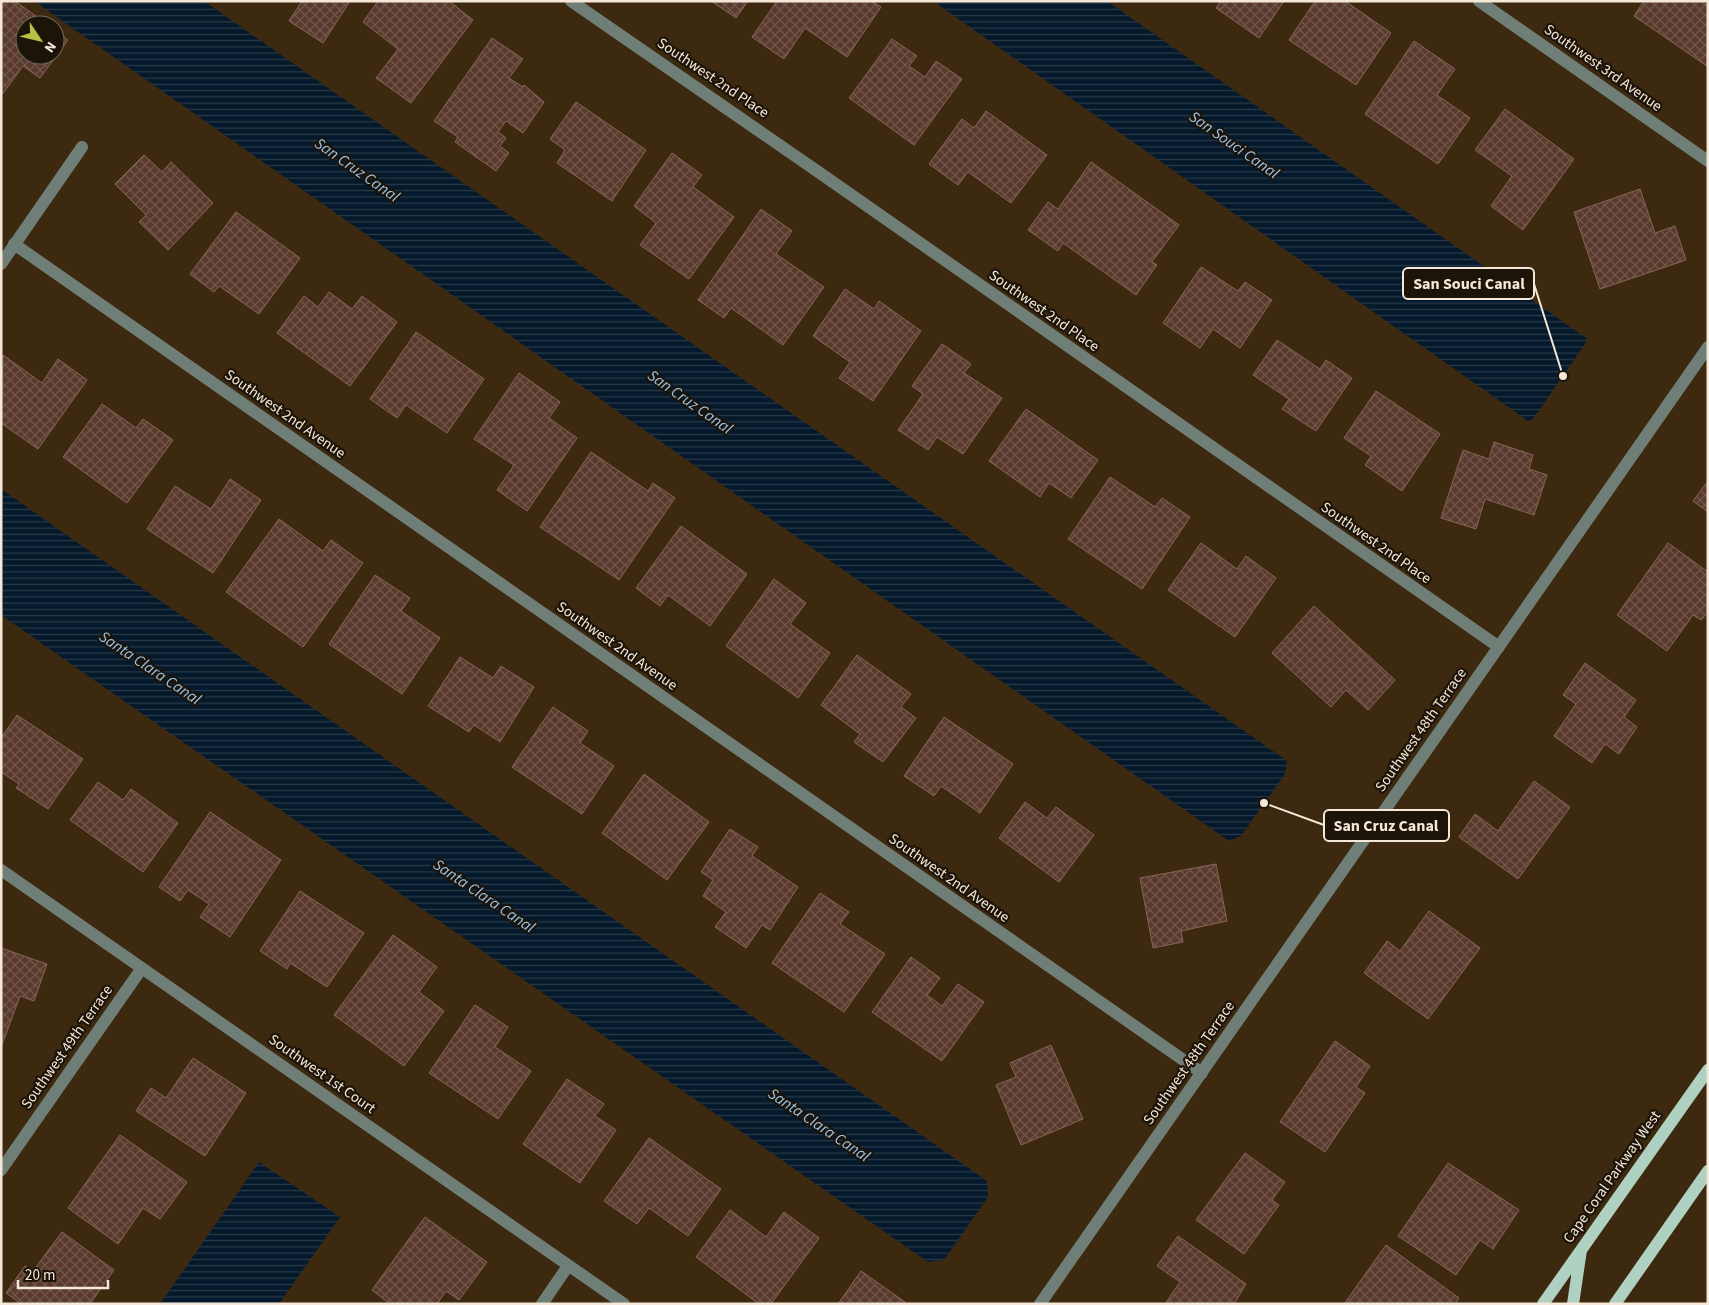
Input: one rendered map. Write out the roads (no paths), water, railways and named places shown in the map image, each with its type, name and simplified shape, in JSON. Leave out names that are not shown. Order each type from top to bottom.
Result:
[{"type":"main road","name":"Cape Coral Parkway West","points":[[1543,1304],[1708,1070]]},
{"type":"main road","points":[[1615,1304],[1708,1171]]},
{"type":"main road","points":[[1573,1304],[1582,1248]]},
{"type":"street","name":"Southwest 2nd Place","points":[[571,1],[797,156],[1195,437],[1499,647]]},
{"type":"street","name":"Southwest 3rd Avenue","points":[[1479,1],[1708,161]]},
{"type":"street","points":[[1,264],[82,147]]},
{"type":"street","name":"Southwest 2nd Avenue","points":[[14,244],[1202,1073]]},
{"type":"street","name":"Southwest 48th Terrace","points":[[1040,1304],[1708,347]]},
{"type":"street","name":"Southwest 1st Court","points":[[1,870],[624,1304]]},
{"type":"street","name":"Southwest 49th Terrace","points":[[1,1170],[142,968]]},
{"type":"street","points":[[542,1304],[568,1266]]},
{"type":"water","points":[[34,1],[204,1],[1287,761],[1285,774],[1241,836],[1229,841],[65,23],[65,15],[54,15]]},
{"type":"water","points":[[933,1],[1107,1],[1586,338],[1587,341],[1533,419],[1528,421]]},
{"type":"water","name":"Santa Clara Canal","points":[[1,489],[987,1181],[988,1197],[944,1260],[928,1262],[1,615]]},
{"type":"water","points":[[259,1162],[340,1217],[279,1304],[160,1304]]},
{"type":"place","name":"San Souci Canal","points":[[1563,376]]},
{"type":"place","name":"San Cruz Canal","points":[[1264,803]]}]
